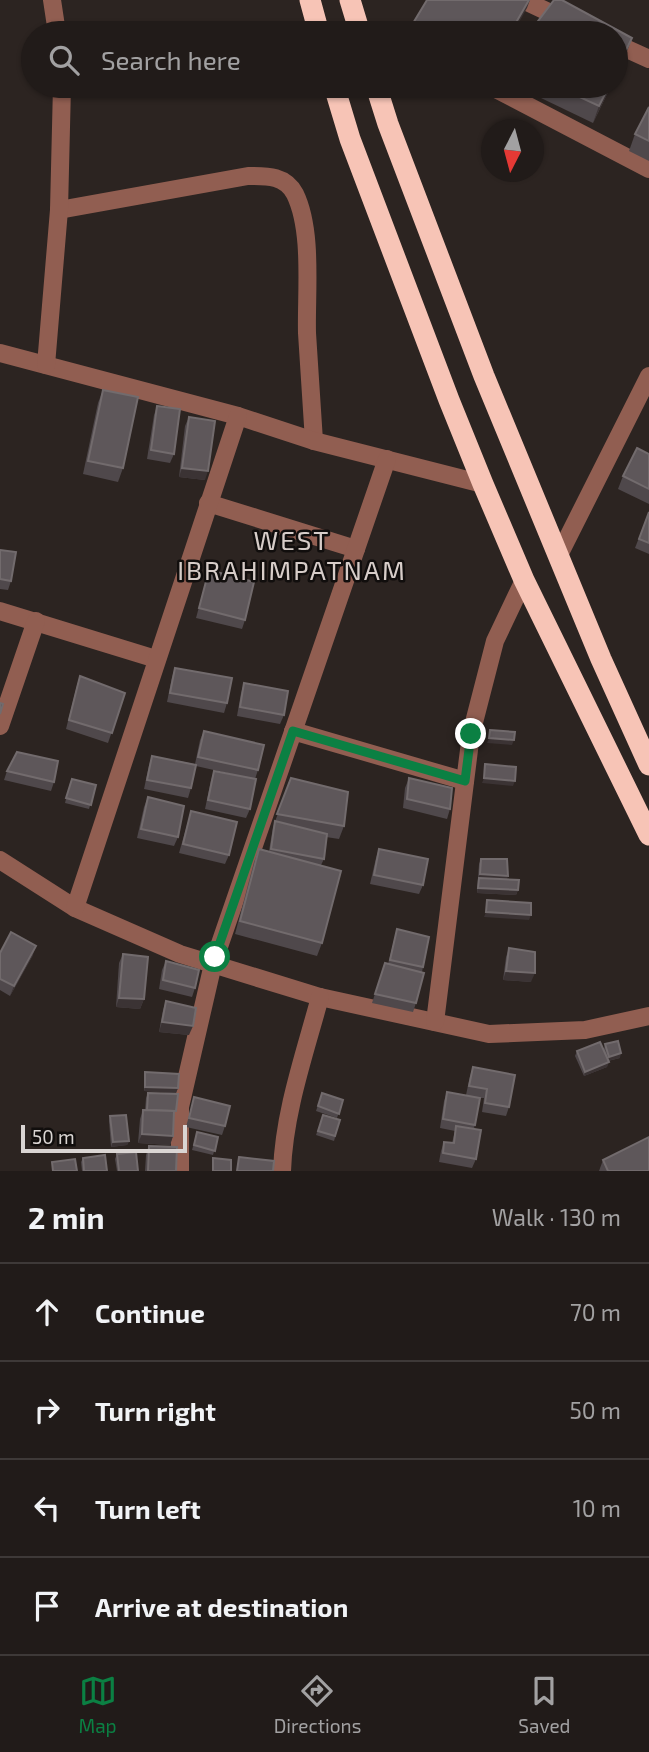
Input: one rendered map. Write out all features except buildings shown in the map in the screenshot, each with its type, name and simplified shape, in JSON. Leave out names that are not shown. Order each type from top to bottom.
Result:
[{"type":"highway","points":[[310,0],[316,21]]},
{"type":"highway","points":[[350,0],[356,21]]},
{"type":"highway","points":[[337,98],[349,139],[483,484],[524,580],[649,835]]},
{"type":"highway","points":[[380,98],[484,376],[558,557],[642,735],[649,765]]},
{"type":"street","points":[[52,0],[55,21]]},
{"type":"street","points":[[523,0],[568,21]]},
{"type":"street","points":[[628,49],[649,59]]},
{"type":"street","points":[[46,365],[59,211],[62,98]]},
{"type":"street","points":[[513,98],[649,169]]},
{"type":"street","points":[[59,211],[248,176],[270,175],[284,182],[294,193],[305,234],[307,333],[314,441]]},
{"type":"street","points":[[0,353],[238,416],[314,441],[483,484]]},
{"type":"street","points":[[558,557],[649,376]]},
{"type":"street","points":[[75,908],[238,416]]},
{"type":"street","points":[[180,1171],[180,1107],[213,964],[387,459]]},
{"type":"street","points":[[208,503],[356,549]]},
{"type":"street","points":[[435,1022],[471,734],[495,641],[524,580]]},
{"type":"street","points":[[0,611],[156,659]]},
{"type":"street","points":[[0,726],[36,621]]},
{"type":"street","points":[[293,731],[465,781]]},
{"type":"street","points":[[0,860],[75,908],[180,954],[320,997],[489,1034],[585,1031],[649,1016]]},
{"type":"street","points":[[282,1171],[282,1156],[296,1086],[320,997]]},
{"type":"district","name":"WEST IBRAHIMPATNAM","points":[[292,556]]},
{"type":"route","points":[[215,957],[293,731],[465,781],[471,734]]}]
